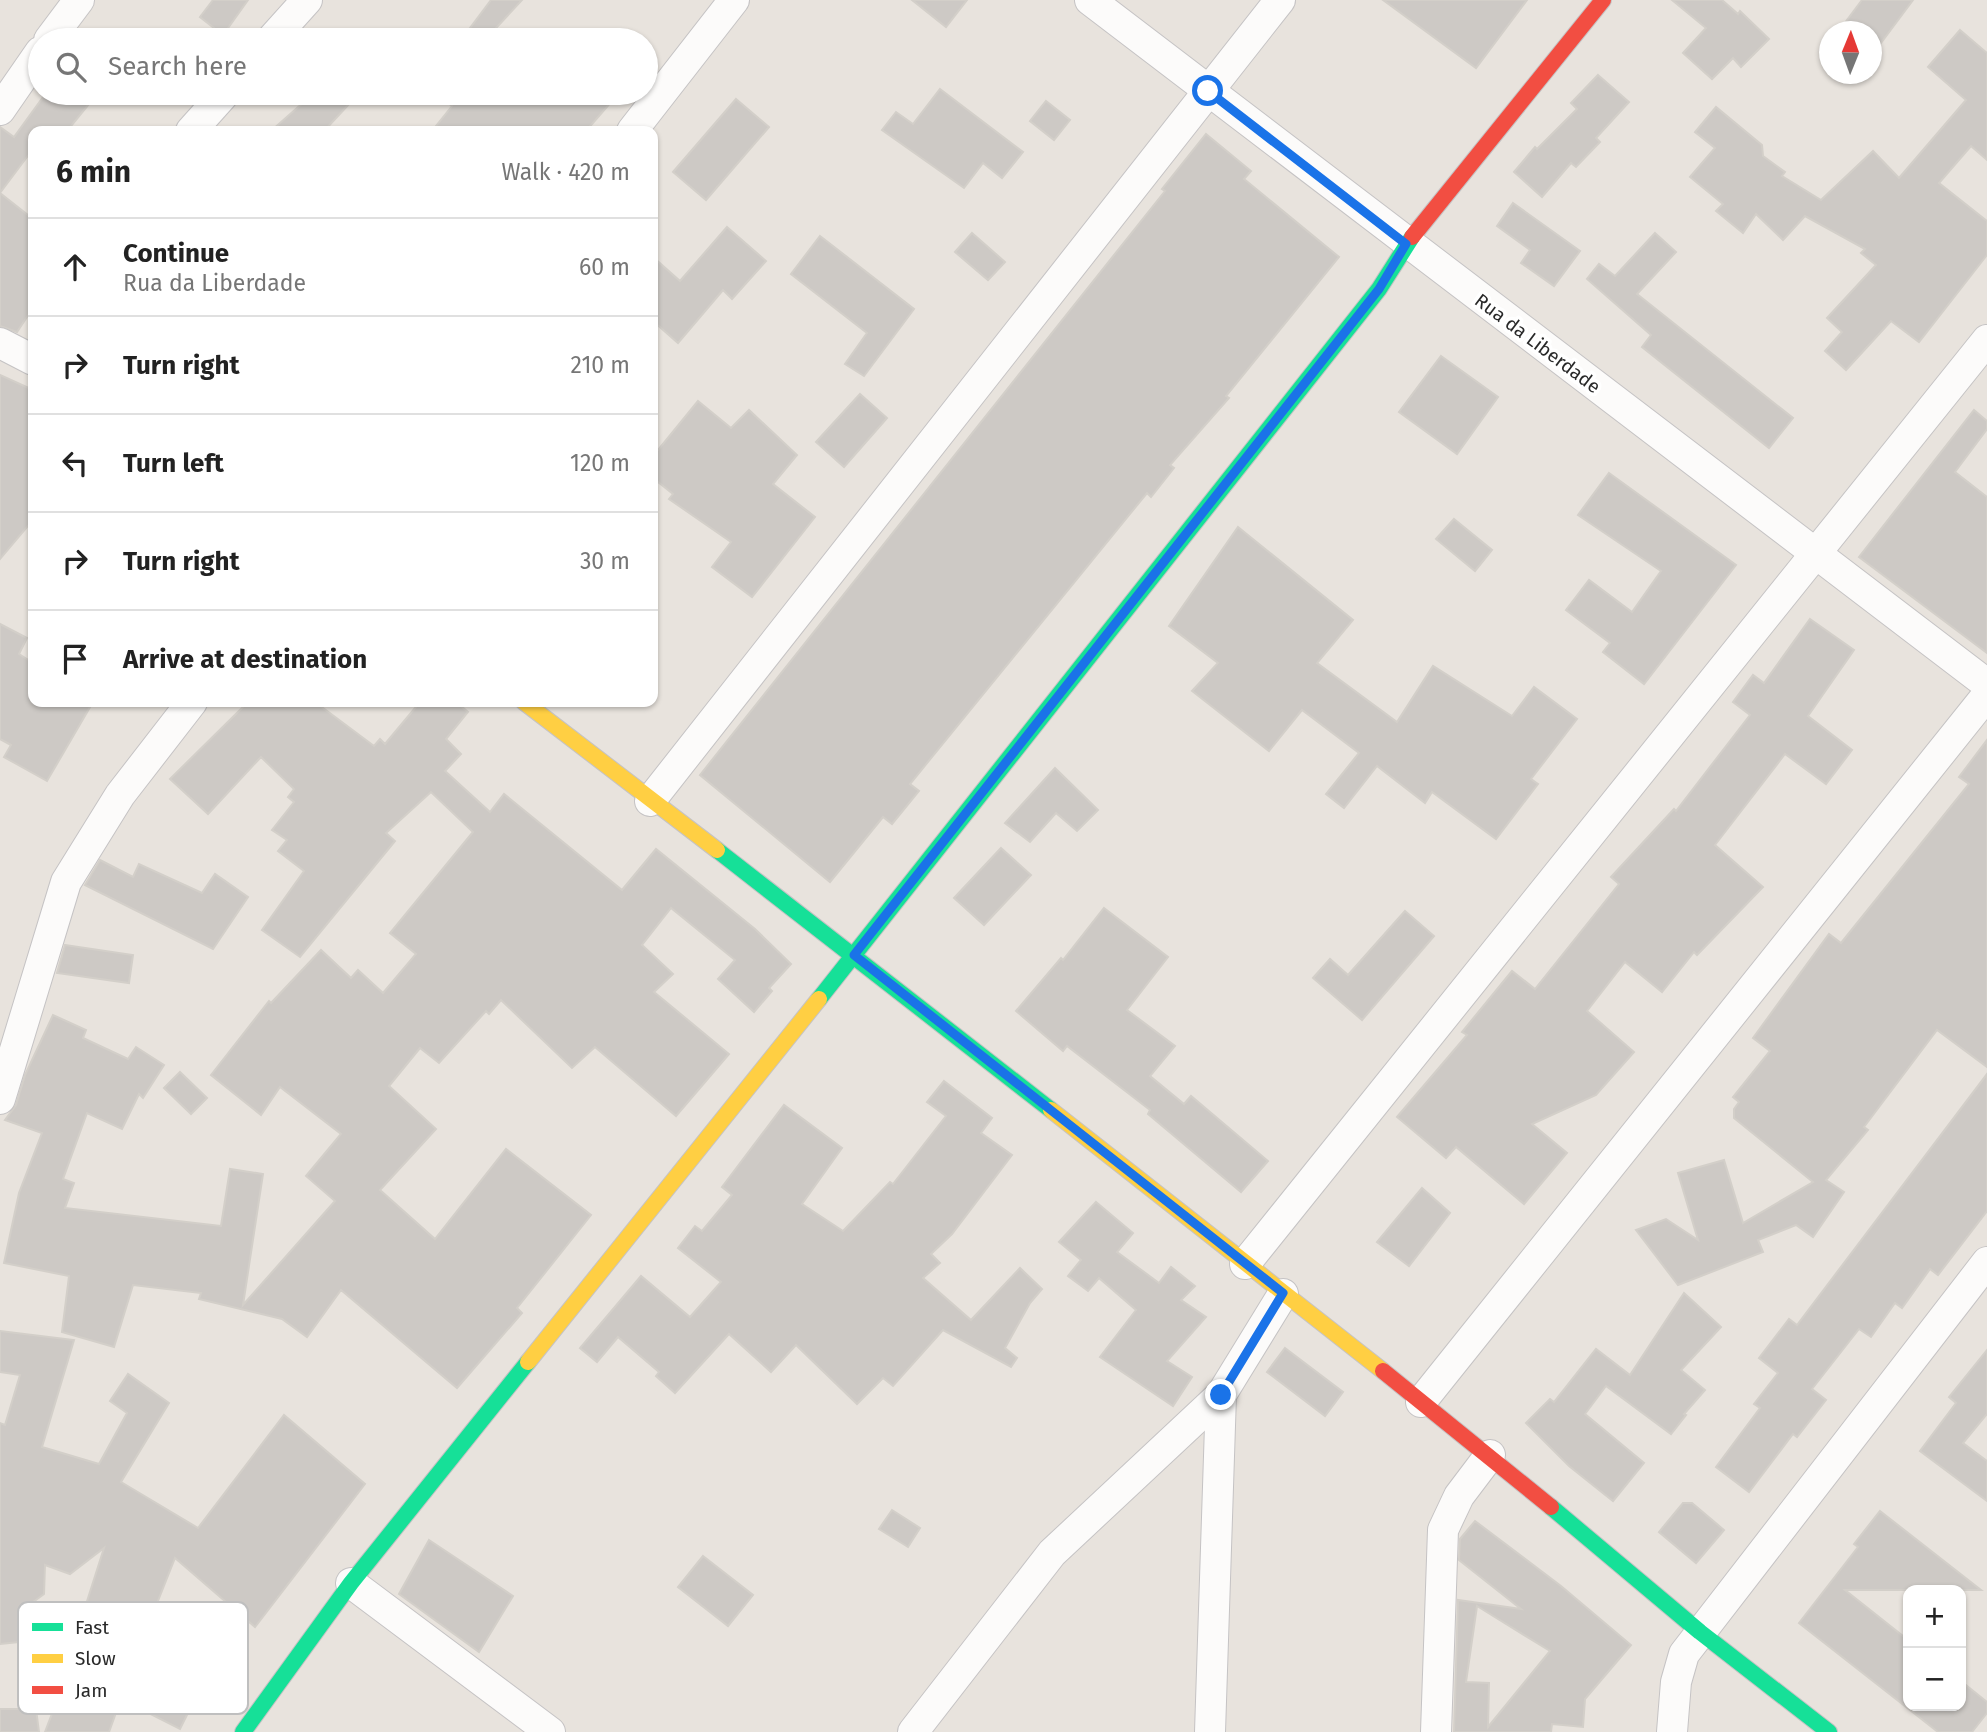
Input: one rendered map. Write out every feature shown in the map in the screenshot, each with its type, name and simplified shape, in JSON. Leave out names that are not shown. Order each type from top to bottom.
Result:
[{"type":"main road","points":[[243,1732],[351,1583],[854,955],[1379,289],[1406,244],[1603,0]]},
{"type":"main road","points":[[530,707],[854,955],[1490,1455],[1700,1632],[1829,1732]]},
{"type":"street","points":[[58,28],[79,0]]},
{"type":"street","points":[[282,28],[307,0]]},
{"type":"street","points":[[658,98],[734,0]]},
{"type":"street","name":"Rua da Liberdade","points":[[1090,0],[1406,244],[1987,684]]},
{"type":"street","points":[[650,801],[1280,0]]},
{"type":"street","points":[[0,110],[28,69]]},
{"type":"street","points":[[195,126],[214,105]]},
{"type":"street","points":[[636,126],[652,105]]},
{"type":"street","points":[[1245,1264],[1987,340]]},
{"type":"street","points":[[1421,1402],[1987,695]]},
{"type":"street","points":[[0,1099],[66,882],[120,795],[188,707]]},
{"type":"street","points":[[1672,1732],[1676,1682],[1684,1654],[1987,1262]]},
{"type":"street","points":[[913,1732],[1052,1553],[1221,1395],[1283,1293]]},
{"type":"street","points":[[1210,1732],[1221,1395]]},
{"type":"street","points":[[1436,1732],[1443,1530],[1458,1496],[1490,1455]]},
{"type":"street","points":[[351,1583],[550,1732]]},
{"type":"building","points":[[213,0],[248,0],[228,28],[214,28],[200,17]]},
{"type":"building","points":[[491,0],[522,0],[496,28],[470,28]]},
{"type":"building","points":[[912,0],[967,0],[946,27]]},
{"type":"building","points":[[1383,0],[1527,0],[1476,68]]},
{"type":"building","points":[[1672,0],[1722,0],[1738,14],[1740,11],[1769,39],[1741,67],[1733,58],[1712,79],[1683,53],[1706,28]]},
{"type":"building","points":[[1862,0],[1913,0],[1882,42],[1882,21],[1846,21]]},
{"type":"building","points":[[1960,30],[1987,53],[1987,160],[1971,146],[1939,183],[1987,221],[1987,255],[1919,342],[1891,321],[1846,370],[1825,351],[1842,332],[1827,318],[1876,265],[1861,253],[1865,249],[1805,216],[1783,240],[1756,214],[1743,233],[1716,211],[1723,204],[1690,177],[1715,148],[1695,132],[1716,107],[1762,145],[1763,156],[1785,172],[1782,176],[1821,200],[1873,151],[1899,178],[1966,100],[1928,67]]},
{"type":"building","points":[[1598,75],[1629,102],[1596,138],[1600,142],[1576,167],[1571,163],[1542,197],[1514,172],[1535,147],[1537,149],[1577,109],[1571,103]]},
{"type":"building","points":[[940,89],[1023,152],[1002,178],[983,163],[964,188],[882,130],[896,112],[913,124]]},
{"type":"building","points":[[736,99],[769,127],[706,200],[673,172]]},
{"type":"building","points":[[1046,101],[1070,120],[1054,140],[1030,121]]},
{"type":"building","points":[[37,105],[88,105],[71,126],[28,126],[28,156],[0,193],[0,127],[14,137]]},
{"type":"building","points":[[300,105],[348,105],[329,126],[277,126]]},
{"type":"building","points":[[609,105],[590,126],[436,126],[452,106]]},
{"type":"building","points":[[1206,134],[1251,171],[1244,179],[1339,257],[1226,396],[1229,398],[1170,465],[1174,468],[1151,497],[1147,493],[910,784],[919,791],[892,824],[883,817],[830,882],[700,775],[1165,191],[1162,189]]},
{"type":"building","points":[[0,193],[28,215],[28,316],[17,332],[0,326]]},
{"type":"building","points":[[1513,203],[1580,251],[1554,286],[1521,263],[1530,250],[1497,226]]},
{"type":"building","points":[[727,227],[766,261],[732,299],[723,290],[678,343],[658,325],[658,261],[680,281]]},
{"type":"building","points":[[972,233],[1005,262],[988,280],[955,252]]},
{"type":"building","points":[[1655,233],[1676,252],[1637,294],[1793,418],[1769,448],[1642,347],[1651,335],[1587,279],[1599,264],[1615,276]]},
{"type":"building","points":[[820,236],[914,309],[864,376],[845,364],[867,333],[791,274]]},
{"type":"building","points":[[1441,356],[1498,397],[1457,454],[1399,412]]},
{"type":"building","points":[[0,375],[28,388],[28,526],[0,559]]},
{"type":"building","points":[[860,394],[887,418],[844,467],[816,442]]},
{"type":"building","points":[[698,401],[731,428],[749,410],[797,455],[773,484],[815,517],[752,597],[712,567],[731,542],[669,499],[673,494],[658,482],[658,450]]},
{"type":"building","points":[[1974,410],[1987,421],[1987,429],[1955,472],[1987,497],[1987,653],[1859,557]]},
{"type":"building","points":[[1609,473],[1736,565],[1644,684],[1603,652],[1610,643],[1566,610],[1589,580],[1632,612],[1661,571],[1578,515]]},
{"type":"building","points":[[1454,519],[1492,550],[1475,571],[1436,539]]},
{"type":"building","points":[[1238,527],[1353,620],[1317,663],[1397,722],[1433,666],[1512,716],[1534,687],[1577,719],[1531,779],[1538,784],[1496,839],[1432,792],[1425,803],[1377,766],[1344,808],[1326,794],[1359,753],[1302,710],[1269,751],[1192,691],[1218,663],[1169,626]]},
{"type":"building","points":[[1810,619],[1854,650],[1808,716],[1852,750],[1826,784],[1785,754],[1715,845],[1763,887],[1697,955],[1694,952],[1662,992],[1625,962],[1587,1011],[1634,1052],[1596,1095],[1532,1124],[1567,1153],[1524,1204],[1456,1147],[1446,1158],[1397,1117],[1467,1035],[1462,1032],[1512,971],[1535,989],[1619,884],[1611,877],[1674,809],[1676,811],[1750,715],[1733,702],[1753,675],[1764,683]]},
{"type":"building","points":[[0,624],[27,638],[19,654],[28,660],[28,707],[90,707],[47,781],[4,757],[11,745],[0,739]]},
{"type":"building","points":[[243,707],[322,707],[374,746],[380,739],[385,744],[416,707],[462,707],[468,712],[446,739],[461,754],[445,771],[490,812],[504,794],[622,890],[656,849],[755,929],[791,964],[769,988],[772,991],[754,1012],[718,979],[735,960],[671,908],[642,945],[673,974],[654,992],[729,1054],[676,1116],[595,1047],[572,1068],[501,1000],[489,1014],[486,1011],[439,1063],[420,1048],[389,1086],[436,1129],[380,1190],[435,1239],[506,1149],[591,1215],[517,1308],[522,1313],[457,1388],[341,1290],[307,1337],[282,1319],[199,1299],[201,1293],[133,1285],[114,1347],[62,1332],[69,1276],[4,1263],[19,1193],[42,1133],[5,1120],[16,1105],[25,1075],[53,1015],[86,1030],[83,1038],[128,1059],[136,1047],[164,1065],[143,1098],[139,1094],[122,1129],[87,1113],[63,1179],[74,1183],[65,1208],[221,1226],[230,1169],[263,1174],[243,1305],[335,1201],[306,1176],[341,1134],[280,1087],[261,1115],[211,1075],[269,1001],[271,1003],[321,950],[351,978],[358,970],[383,993],[416,954],[390,933],[473,832],[431,792],[386,833],[395,841],[300,957],[262,930],[304,871],[278,851],[287,840],[272,830],[294,802],[288,797],[294,789],[261,757],[208,814],[170,779]]},
{"type":"building","points":[[1987,740],[1987,1067],[1937,1030],[1864,1127],[1868,1130],[1826,1180],[1844,1192],[1813,1237],[1796,1225],[1758,1240],[1763,1252],[1678,1285],[1636,1230],[1666,1219],[1698,1240],[1678,1173],[1724,1160],[1743,1223],[1813,1182],[1734,1118],[1734,1109],[1739,1102],[1733,1097],[1770,1051],[1753,1038],[1829,934],[1841,943],[1969,784],[1959,777]]},
{"type":"building","points":[[1055,768],[1098,810],[1077,831],[1056,813],[1030,842],[1005,823]]},
{"type":"building","points":[[1001,848],[1031,875],[984,925],[954,898]]},
{"type":"building","points":[[100,860],[133,877],[139,864],[202,893],[215,874],[248,897],[213,949],[85,885]]},
{"type":"building","points":[[1104,908],[1168,957],[1127,1010],[1175,1046],[1150,1076],[1184,1104],[1191,1096],[1268,1161],[1241,1192],[1148,1114],[1150,1110],[1067,1046],[1063,1051],[1016,1011],[1061,958],[1063,960]]},
{"type":"building","points":[[1405,911],[1434,936],[1362,1020],[1313,978],[1330,959],[1348,975]]},
{"type":"building","points":[[65,945],[133,955],[129,983],[57,973]]},
{"type":"building","points":[[180,1072],[207,1098],[191,1114],[164,1088]]},
{"type":"building","points":[[1987,1074],[1987,1211],[1938,1275],[1930,1269],[1902,1308],[1895,1303],[1871,1337],[1859,1329],[1812,1389],[1826,1400],[1797,1437],[1793,1434],[1749,1492],[1716,1467],[1760,1408],[1754,1404],[1778,1373],[1759,1358],[1789,1319],[1797,1325]]},
{"type":"building","points":[[944,1081],[992,1118],[981,1133],[1012,1155],[952,1234],[931,1254],[940,1263],[923,1278],[971,1320],[1020,1268],[1042,1289],[1030,1303],[1005,1348],[1017,1358],[1011,1367],[943,1330],[893,1386],[883,1378],[857,1404],[796,1345],[771,1372],[729,1334],[675,1393],[656,1376],[659,1372],[618,1337],[597,1362],[580,1348],[641,1276],[690,1317],[721,1282],[678,1248],[695,1226],[702,1231],[732,1195],[722,1187],[784,1105],[842,1148],[802,1204],[843,1231],[890,1182],[893,1184],[946,1116],[927,1102]]},
{"type":"building","points":[[1422,1188],[1450,1213],[1409,1266],[1377,1242]]},
{"type":"building","points":[[1096,1202],[1133,1233],[1117,1252],[1159,1283],[1171,1267],[1195,1286],[1181,1300],[1206,1317],[1167,1361],[1192,1377],[1173,1406],[1100,1357],[1136,1310],[1099,1278],[1088,1291],[1068,1276],[1081,1260],[1059,1242]]},
{"type":"building","points":[[1684,1293],[1721,1327],[1681,1370],[1705,1390],[1671,1434],[1606,1386],[1585,1414],[1644,1463],[1613,1501],[1569,1466],[1526,1423],[1550,1399],[1554,1402],[1596,1349],[1630,1375]]},
{"type":"building","points":[[0,1331],[74,1340],[42,1447],[99,1464],[127,1413],[110,1401],[128,1374],[169,1403],[121,1482],[198,1528],[284,1415],[365,1484],[255,1627],[248,1621],[248,1602],[226,1602],[175,1558],[158,1602],[87,1602],[104,1548],[70,1574],[45,1565],[44,1594],[33,1602],[18,1602],[18,1642],[0,1644],[0,1423],[5,1425],[20,1375],[0,1372]]},
{"type":"building","points":[[1285,1348],[1343,1392],[1325,1416],[1267,1372]]},
{"type":"building","points":[[1987,1350],[1987,1414],[1963,1443],[1987,1461],[1987,1501],[1920,1451],[1956,1403],[1949,1397]]},
{"type":"building","points":[[1683,1503],[1692,1503],[1724,1530],[1696,1563],[1659,1532]]},
{"type":"building","points":[[892,1510],[920,1528],[908,1547],[879,1529]]},
{"type":"building","points":[[1880,1511],[1981,1590],[1966,1590],[1966,1585],[1903,1585],[1903,1590],[1845,1590],[1903,1636],[1903,1705],[1799,1623],[1858,1547],[1854,1544]]},
{"type":"building","points":[[1475,1521],[1561,1586],[1631,1645],[1585,1699],[1583,1727],[1552,1724],[1551,1732],[1454,1732],[1458,1600],[1521,1609],[1459,1560],[1460,1539]],"holes":[[[1477,1606],[1550,1651],[1488,1727],[1489,1683],[1466,1682]]]},
{"type":"building","points":[[429,1540],[513,1596],[479,1652],[399,1594]]},
{"type":"building","points":[[703,1556],[753,1595],[728,1626],[678,1587]]},
{"type":"building","points":[[1966,1685],[1987,1702],[1987,1713],[1972,1732],[1938,1732],[1911,1711],[1966,1711]]},
{"type":"building","points":[[0,1709],[18,1709],[18,1714],[37,1714],[39,1732],[0,1732]]},
{"type":"building","points":[[52,1714],[116,1714],[109,1732],[45,1732]]},
{"type":"building","points":[[150,1714],[188,1714],[180,1729]]},
{"type":"traffic: fast","points":[[819,999],[1379,289],[1412,237]]},
{"type":"traffic: fast","points":[[717,850],[1051,1110]]},
{"type":"traffic: fast","points":[[243,1732],[351,1583],[528,1362]]},
{"type":"traffic: fast","points":[[1551,1507],[1700,1632],[1829,1732]]},
{"type":"traffic: slow","points":[[531,707],[717,850]]},
{"type":"traffic: slow","points":[[528,1362],[819,999]]},
{"type":"traffic: slow","points":[[1051,1110],[1383,1371]]},
{"type":"traffic: jam","points":[[1412,237],[1603,0]]},
{"type":"traffic: jam","points":[[1383,1371],[1551,1507]]},
{"type":"route","points":[[1208,91],[1406,244],[1379,289],[854,955],[1283,1293],[1221,1395]]}]
